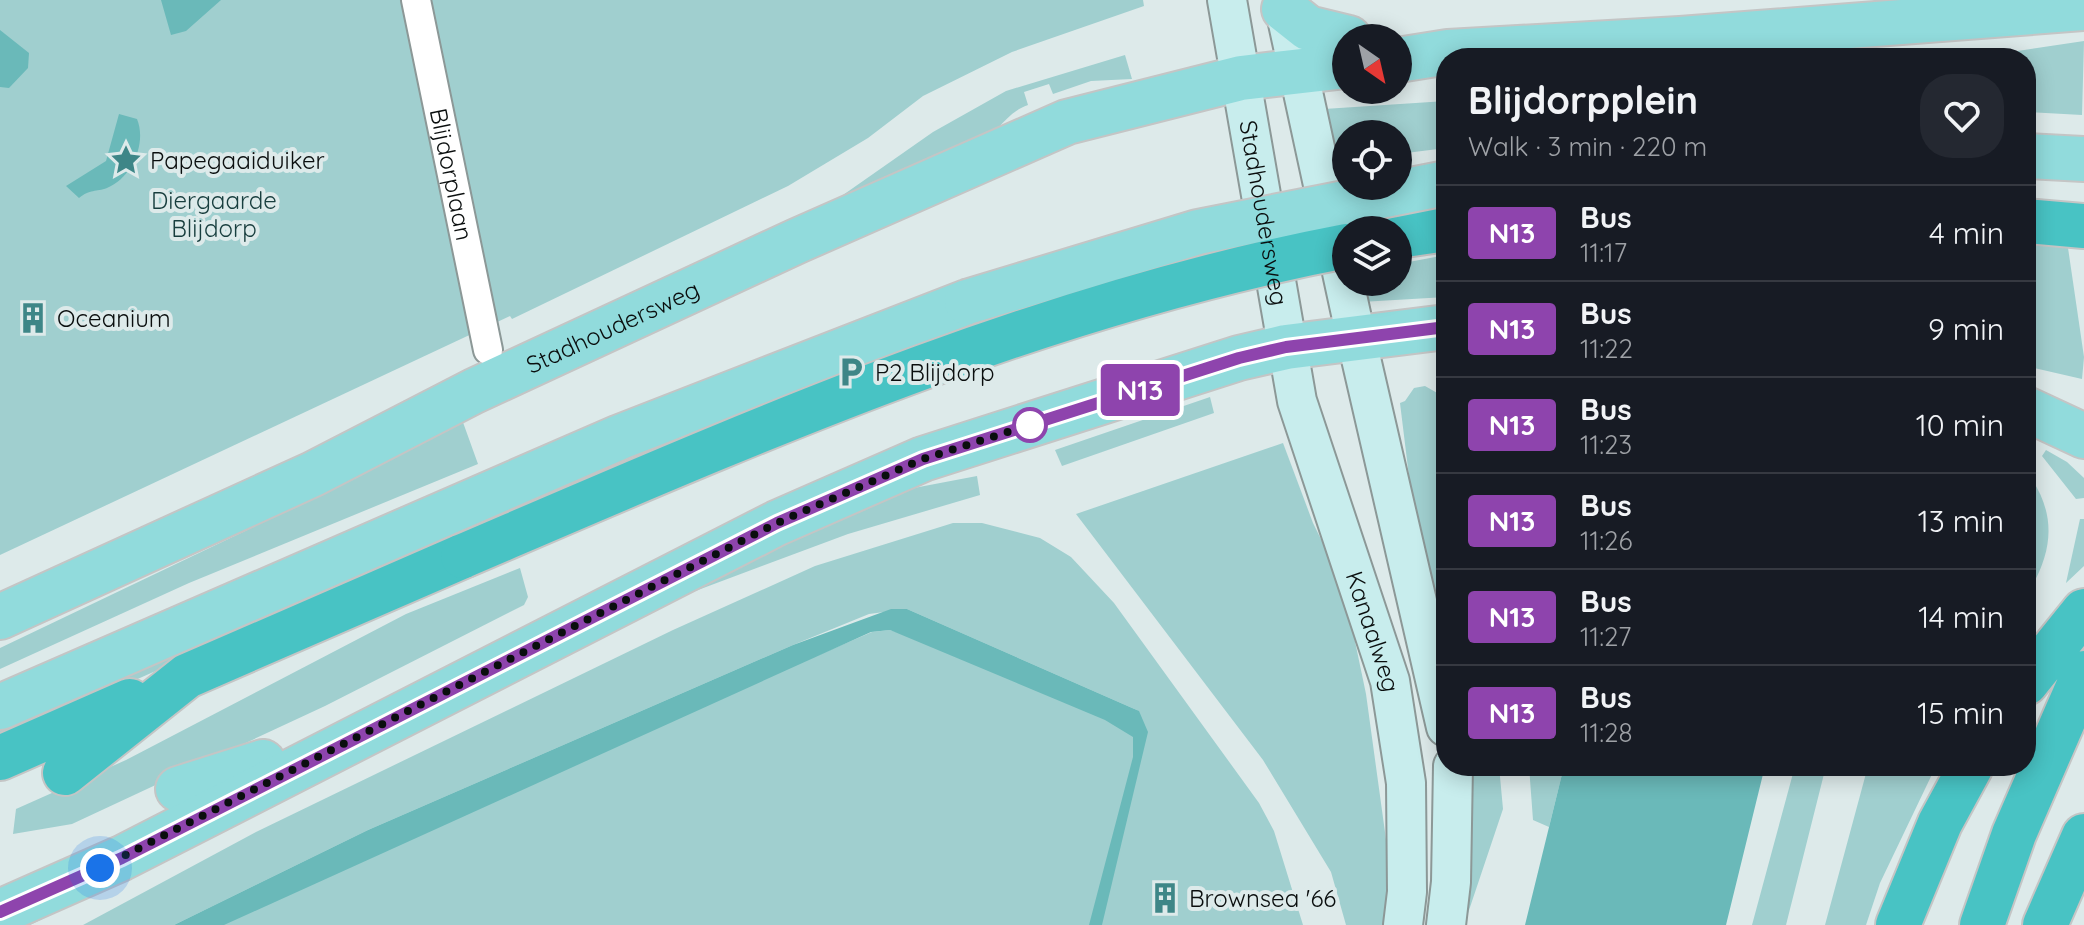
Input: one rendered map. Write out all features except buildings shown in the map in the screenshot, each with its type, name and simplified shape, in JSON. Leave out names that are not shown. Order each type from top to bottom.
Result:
[{"type":"highway","points":[[2036,222],[2084,226]]},
{"type":"highway","points":[[1412,234],[1436,230]]},
{"type":"highway","points":[[0,758],[754,432],[971,349],[1165,288],[1332,249]]},
{"type":"highway","points":[[2036,671],[2084,611]]},
{"type":"highway","points":[[1982,925],[2014,834],[2084,673]]},
{"type":"highway","points":[[65,773],[187,676]]},
{"type":"highway","points":[[1898,925],[1935,835],[1966,776]]},
{"type":"highway","points":[[2045,925],[2084,836]]},
{"type":"main road","points":[[1227,0],[1241,78]]},
{"type":"main road","points":[[1284,4],[1308,28],[1332,34]]},
{"type":"main road","points":[[1284,4],[1356,337]]},
{"type":"main road","points":[[1519,48],[2077,9]]},
{"type":"main road","points":[[1412,47],[1436,50]]},
{"type":"main road","points":[[1412,58],[1436,54]]},
{"type":"main road","name":"Stadhoudersweg","points":[[0,617],[313,474],[474,391],[797,241],[1067,122],[1241,78],[1332,67]]},
{"type":"main road","name":"Stadhoudersweg","points":[[1241,78],[1286,347]]},
{"type":"main road","points":[[2036,157],[2084,159]]},
{"type":"main road","points":[[0,707],[369,543],[789,369],[967,302],[1198,232],[1436,185]]},
{"type":"main road","points":[[0,912],[122,858],[427,699],[777,523],[923,459],[1239,358],[1286,347],[1436,328]]},
{"type":"main road","name":"Kanaalweg","points":[[1356,337],[1436,684]]},
{"type":"main road","name":"Kanaalweg","points":[[1286,347],[1297,401],[1390,681],[1406,783],[1407,892],[1403,925]]},
{"type":"main road","points":[[2036,414],[2084,436]]},
{"type":"main road","points":[[178,789],[277,757],[367,717],[427,699]]},
{"type":"main road","points":[[1446,925],[1451,882],[1453,776]]},
{"type":"street","name":"Blijdorplaan","points":[[416,0],[488,350]]},
{"type":"green space","name":"Diergaarde Blijdorp","points":[[0,0],[1143,0],[1144,6],[1012,52],[923,96],[868,138],[788,186],[512,319],[510,316],[0,555]]},
{"type":"green space","points":[[2084,41],[2082,115],[2036,113],[2036,48]]},
{"type":"green space","points":[[1125,55],[1132,79],[1091,81],[1053,94],[1049,84],[1024,92],[1028,105],[1013,113],[976,148],[851,203],[843,195],[933,132],[1006,91]]},
{"type":"green space","points":[[1436,102],[1436,149],[1412,152],[1412,120],[1332,120],[1332,151],[1324,109]]},
{"type":"green space","points":[[2036,239],[2067,241],[2084,357],[2082,379],[2036,368]]},
{"type":"green space","points":[[1436,257],[1436,298],[1361,302],[1360,296],[1412,296],[1412,261]]},
{"type":"green space","points":[[1425,386],[1436,392],[1436,697],[1400,403],[1414,388]]},
{"type":"green space","points":[[1210,397],[1214,413],[1062,466],[1055,450]]},
{"type":"green space","points":[[460,414],[478,464],[189,583],[0,669],[0,648],[362,475]]},
{"type":"green space","points":[[1283,443],[1313,523],[1343,584],[1366,694],[1388,854],[1386,925],[1346,925],[1331,872],[1263,760],[1076,514]]},
{"type":"green space","points":[[2046,450],[2067,462],[2084,478],[2084,498],[2076,499],[2042,456]]},
{"type":"green space","points":[[977,476],[980,495],[848,534],[690,593],[92,895],[30,925],[5,925],[626,610],[898,491]]},
{"type":"green space","points":[[2036,487],[2047,517],[2047,548],[2036,578]]},
{"type":"green space","points":[[2080,519],[2084,519],[2084,566],[2066,583]]},
{"type":"green space","points":[[953,523],[982,523],[1040,538],[1071,557],[1114,603],[1259,803],[1274,831],[1303,925],[190,925],[872,632],[890,630],[1139,711],[907,609],[869,614],[793,645],[368,830],[174,925],[83,925],[256,832],[673,630],[815,566]]},
{"type":"green space","points":[[378,564],[381,571],[0,740],[0,726]]},
{"type":"green space","points":[[520,568],[528,597],[524,605],[325,706],[72,824],[13,834],[16,809],[126,760],[406,614]]},
{"type":"green space","points":[[1446,776],[1500,776],[1503,809],[1464,925]]},
{"type":"green space","points":[[1530,776],[1562,776],[1549,827],[1533,820]]},
{"type":"green space","points":[[1792,776],[1823,776],[1786,925],[1752,925]]},
{"type":"green space","points":[[1865,776],[1931,776],[1880,883],[1866,925],[1825,925]]},
{"type":"shaded area","points":[[161,0],[221,0],[186,31],[171,35]]},
{"type":"shaded area","points":[[0,30],[29,53],[28,68],[9,88],[0,87]]},
{"type":"shaded area","points":[[119,114],[137,119],[140,138],[135,159],[116,183],[79,198],[66,186],[106,161]]},
{"type":"shaded area","points":[[891,609],[907,609],[1139,711],[1148,732],[1102,925],[1089,925],[1133,757],[1133,737],[1105,720],[890,630],[871,632],[224,925],[174,925],[368,830],[793,645]]},
{"type":"shaded area","points":[[1562,776],[1763,776],[1726,925],[1525,925]]},
{"type":"pier","points":[[1745,0],[1946,0],[1935,48],[1733,48]]},
{"type":"bus line","name":"N13","points":[[0,912],[122,858],[427,699],[777,523],[923,459],[1239,358],[1286,347],[1436,327]]},
{"type":"place","name":"Papegaaiduiker","points":[[126,160]]},
{"type":"place","name":"Oceanium","points":[[33,318]]},
{"type":"place","name":"P2 Blijdorp","points":[[851,372]]},
{"type":"place","name":"Brownsea '66","points":[[1165,898]]},
{"type":"route","points":[[100,868],[777,523],[923,459],[1030,425]]}]
